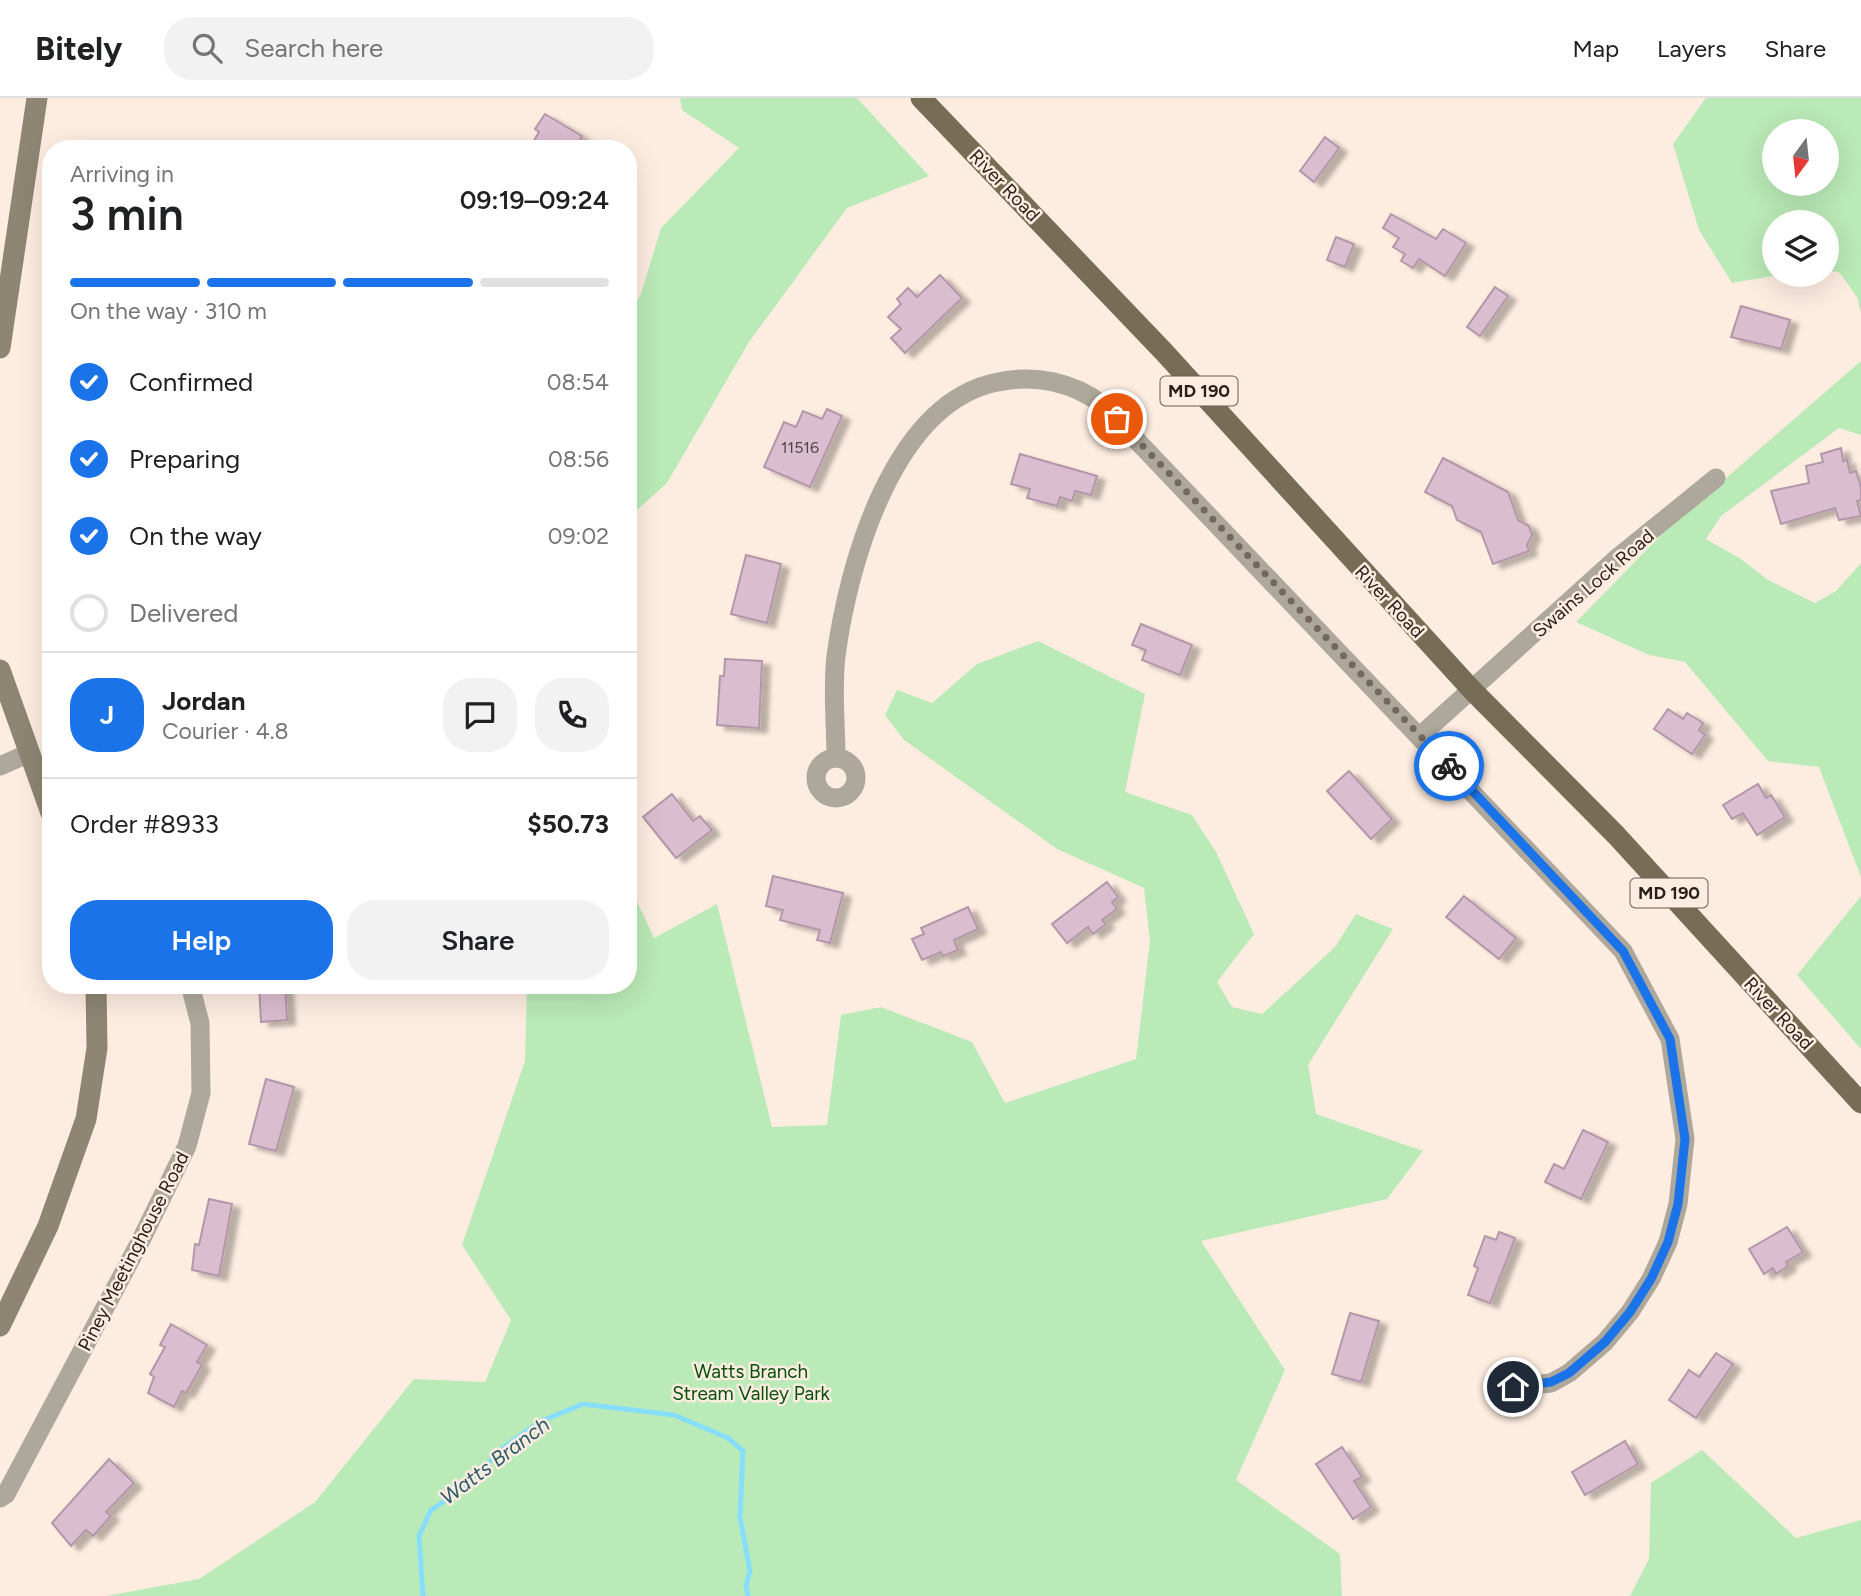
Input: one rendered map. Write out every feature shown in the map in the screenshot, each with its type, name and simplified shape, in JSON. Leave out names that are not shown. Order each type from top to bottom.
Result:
[{"type":"main road","points":[[0,348],[37,98]]},
{"type":"main road","name":"River Road","points":[[921,98],[1164,352],[1472,690],[1616,835],[1861,1102]]},
{"type":"main road","points":[[0,670],[42,791]]},
{"type":"main road","points":[[0,1326],[48,1226],[86,1119],[97,1048],[96,994]]},
{"type":"street","points":[[836,758],[836,659],[845,606],[867,530],[890,479],[915,436],[936,413],[961,395],[984,384],[1018,377],[1071,387],[1088,394],[1103,405],[1421,735],[1623,951],[1670,1039],[1685,1139],[1678,1204],[1668,1242],[1651,1279],[1630,1312],[1605,1342],[1569,1373],[1551,1382],[1513,1387]]},
{"type":"street","name":"Swains Lock Road","points":[[1421,735],[1616,559],[1716,478]]},
{"type":"street","points":[[0,765],[27,754]]},
{"type":"street","name":"Piney Meetinghouse Road","points":[[0,1498],[6,1494],[141,1240],[187,1146],[201,1093],[200,1023],[192,994]]},
{"type":"green space","points":[[680,98],[857,98],[929,176],[847,208],[749,342],[667,483],[637,510],[637,301],[661,228],[739,148],[682,110]]},
{"type":"green space","points":[[1706,98],[1861,98],[1861,313],[1857,297],[1839,272],[1839,210],[1762,210],[1762,278],[1732,283],[1699,230],[1673,144]]},
{"type":"green space","points":[[1861,361],[1861,435],[1839,428],[1721,516],[1706,539],[1741,559],[1768,580],[1815,603],[1836,591],[1861,563],[1861,877],[1819,767],[1768,761],[1685,662],[1649,655],[1576,622],[1665,531]]},
{"type":"green space","name":"Watts Branch Stream Valley Park","points":[[1038,641],[1145,694],[1125,792],[1192,815],[1216,852],[1254,934],[1217,982],[1232,1007],[1262,1014],[1335,947],[1356,914],[1393,929],[1308,1065],[1316,1114],[1423,1151],[1387,1199],[1201,1241],[1285,1370],[1236,1480],[1340,1554],[1342,1596],[106,1596],[199,1579],[315,1502],[414,1379],[485,1382],[511,1320],[462,1245],[525,1061],[527,994],[637,994],[637,901],[654,938],[717,904],[772,1127],[827,1125],[841,1015],[881,1007],[972,1042],[1005,1103],[1136,1059],[1150,941],[1144,888],[1057,849],[904,740],[885,715],[897,690],[932,703],[977,664]]},
{"type":"green space","points":[[1861,896],[1861,1049],[1797,975]]},
{"type":"green space","points":[[1702,1450],[1796,1538],[1861,1520],[1861,1596],[1630,1596],[1649,1559],[1651,1483]]},
{"type":"building","points":[[545,114],[582,136],[580,140],[534,140],[539,132],[535,129]]},
{"type":"building","points":[[1325,137],[1339,148],[1314,182],[1300,171]]},
{"type":"building","points":[[1391,214],[1436,239],[1443,229],[1466,243],[1445,276],[1419,259],[1413,268],[1401,261],[1405,254],[1393,247],[1399,238],[1383,228]]},
{"type":"building","points":[[1336,237],[1354,244],[1345,267],[1327,260]]},
{"type":"building","points":[[940,275],[962,298],[905,353],[891,338],[901,329],[888,317],[901,304],[897,299],[908,288],[917,297]]},
{"type":"building","points":[[1495,287],[1508,296],[1480,336],[1467,327]]},
{"type":"building","points":[[1741,306],[1790,320],[1781,349],[1731,337]]},
{"type":"building","points":[[827,409],[842,416],[810,487],[764,467],[784,422],[796,427],[803,411],[822,419]]},
{"type":"building","points":[[1841,448],[1843,461],[1847,460],[1850,473],[1856,471],[1861,488],[1861,500],[1857,501],[1861,516],[1839,520],[1835,508],[1781,524],[1771,491],[1809,483],[1806,466],[1823,462],[1821,454]]},
{"type":"building","points":[[1020,454],[1097,476],[1091,495],[1075,491],[1072,501],[1060,497],[1057,506],[1027,498],[1030,489],[1011,484]]},
{"type":"building","points":[[1443,458],[1508,492],[1518,520],[1529,526],[1532,535],[1527,545],[1529,551],[1493,564],[1481,532],[1457,520],[1452,506],[1425,492]]},
{"type":"building","points":[[746,555],[781,564],[767,623],[731,614]]},
{"type":"building","points":[[1141,624],[1192,645],[1180,675],[1142,660],[1146,650],[1132,645]]},
{"type":"building","points":[[725,659],[762,661],[759,728],[717,725],[720,676],[724,676]]},
{"type":"building","points":[[1668,709],[1683,719],[1687,713],[1703,723],[1699,730],[1705,735],[1692,754],[1654,729]]},
{"type":"building","points":[[1349,771],[1392,819],[1371,839],[1327,791]]},
{"type":"building","points":[[1758,784],[1766,798],[1771,795],[1785,817],[1757,835],[1743,813],[1732,819],[1723,805]]},
{"type":"building","points":[[672,794],[693,821],[700,816],[712,830],[676,858],[643,817]]},
{"type":"building","points":[[773,876],[843,893],[830,943],[817,940],[820,930],[780,920],[783,910],[766,906]]},
{"type":"building","points":[[1107,882],[1118,897],[1112,902],[1117,909],[1102,920],[1106,924],[1093,934],[1088,927],[1067,943],[1052,924]]},
{"type":"building","points":[[1464,896],[1516,938],[1499,959],[1446,917]]},
{"type":"building","points":[[968,907],[978,929],[954,940],[958,950],[943,956],[941,952],[922,960],[912,939],[924,934],[921,928]]},
{"type":"building","points":[[259,994],[286,994],[287,1020],[261,1022]]},
{"type":"building","points":[[266,1079],[294,1087],[276,1151],[249,1144]]},
{"type":"building","points":[[1583,1130],[1608,1142],[1581,1199],[1545,1182],[1554,1164],[1564,1169]]},
{"type":"building","points":[[209,1199],[232,1204],[219,1276],[192,1270],[195,1244],[199,1245]]},
{"type":"building","points":[[1787,1227],[1803,1252],[1786,1262],[1788,1266],[1776,1274],[1773,1268],[1764,1274],[1749,1249]]},
{"type":"building","points":[[1499,1232],[1515,1238],[1490,1303],[1468,1295],[1478,1268],[1474,1266],[1485,1236],[1496,1240]]},
{"type":"building","points":[[1350,1313],[1379,1321],[1361,1382],[1332,1374]]},
{"type":"building","points":[[171,1324],[207,1345],[197,1362],[202,1365],[186,1393],[182,1391],[174,1407],[148,1393],[154,1377],[150,1374],[165,1347],[160,1345]]},
{"type":"building","points":[[1716,1353],[1733,1364],[1696,1418],[1669,1400],[1689,1370],[1699,1377]]},
{"type":"building","points":[[1625,1441],[1638,1464],[1585,1495],[1572,1472]]},
{"type":"building","points":[[1342,1447],[1362,1477],[1354,1481],[1371,1507],[1353,1519],[1316,1464]]},
{"type":"building","points":[[109,1459],[134,1483],[106,1512],[111,1516],[93,1536],[86,1530],[71,1546],[52,1523]]},
{"type":"waterway","name":"Watts Branch","points":[[423,1596],[419,1536],[431,1510],[460,1491],[503,1448],[539,1422],[583,1404],[674,1415],[728,1438],[743,1451],[740,1517],[750,1571],[746,1586],[748,1596]]},
{"type":"way so far","points":[[1117,419],[1449,766]]},
{"type":"route","points":[[1449,766],[1623,951],[1670,1039],[1685,1139],[1678,1204],[1668,1242],[1651,1279],[1630,1312],[1605,1342],[1569,1373],[1551,1382],[1513,1387]]}]
